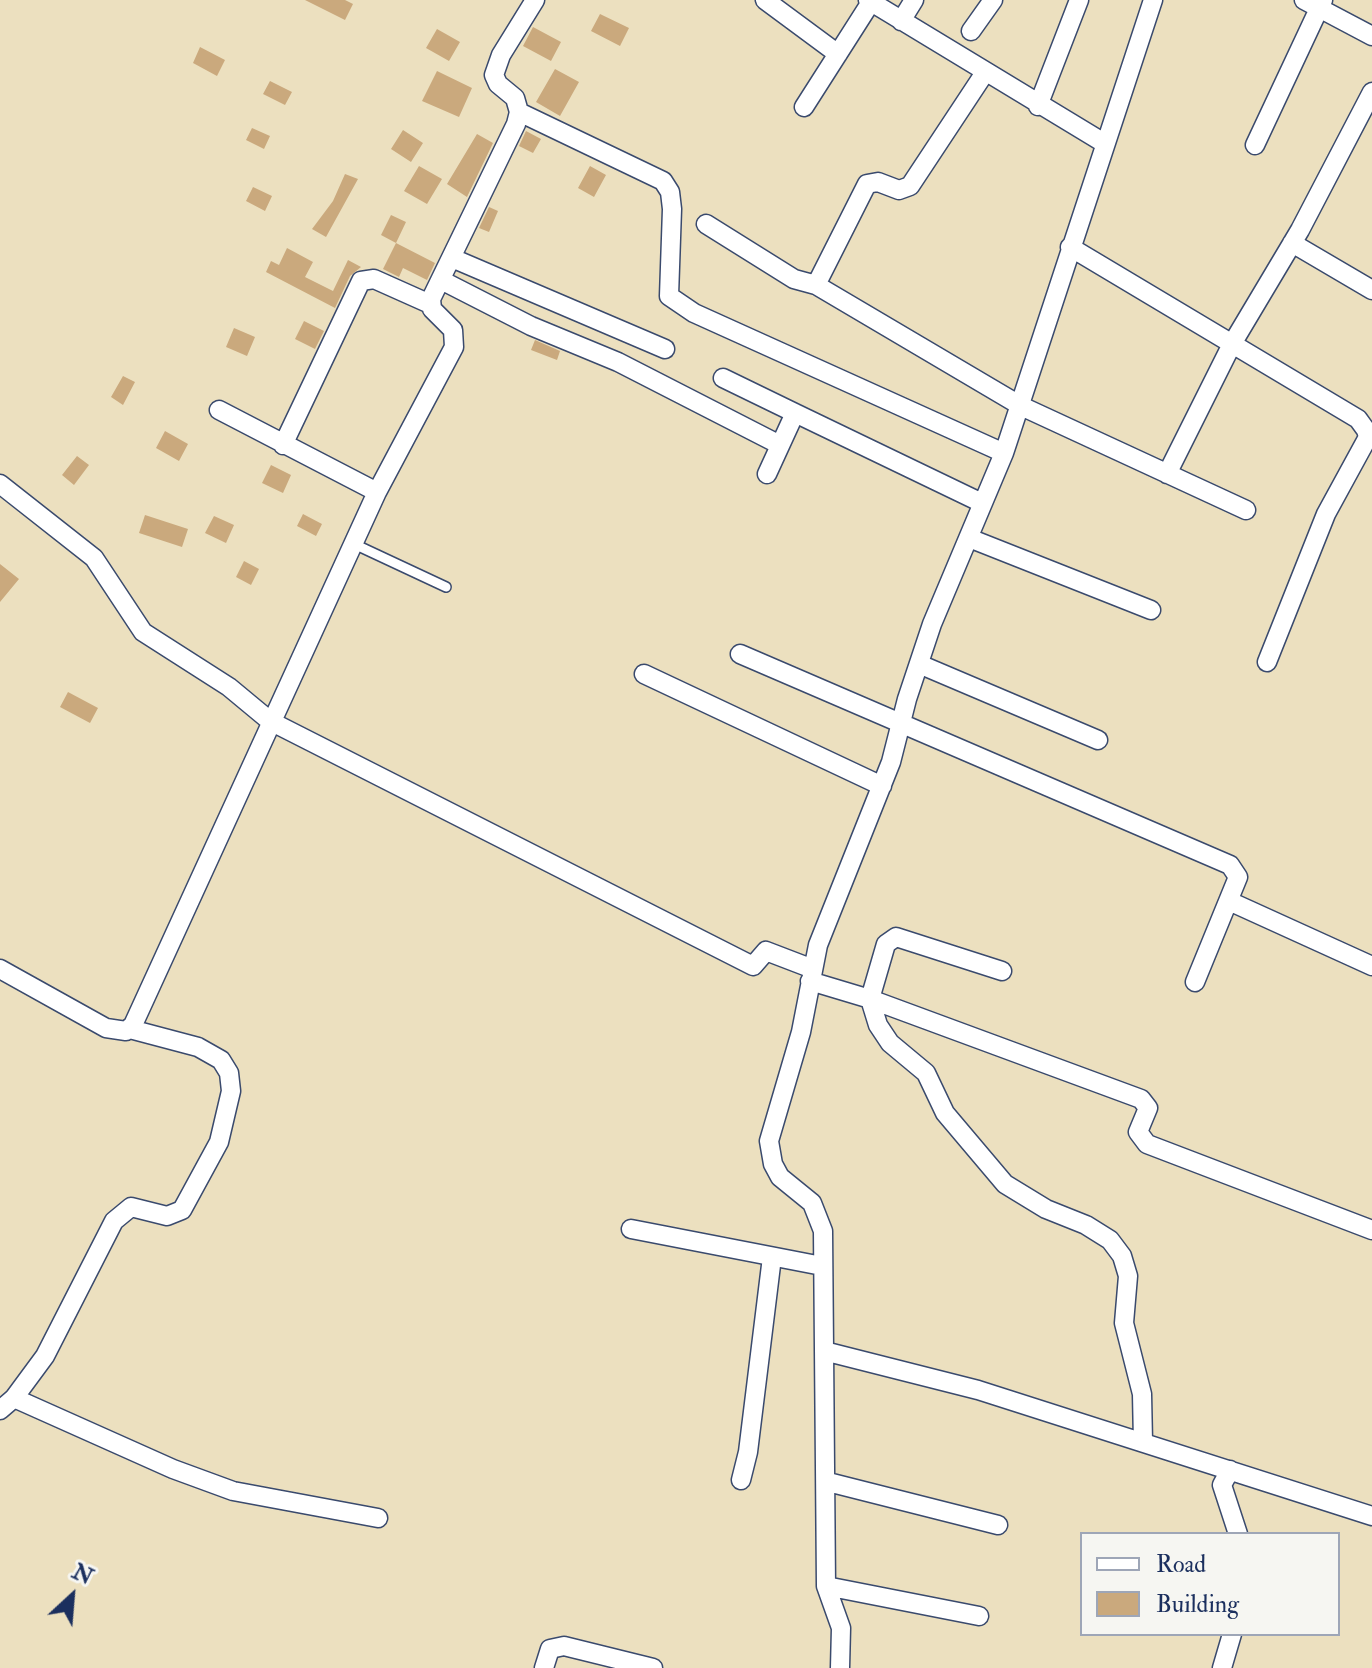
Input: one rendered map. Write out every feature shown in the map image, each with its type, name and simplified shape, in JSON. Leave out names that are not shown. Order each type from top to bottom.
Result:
[{"type":"street","points":[[430,304],[516,124],[519,112],[515,98],[498,84],[494,75],[501,55],[535,0]]},
{"type":"street","points":[[765,0],[838,54]]},
{"type":"street","points":[[901,21],[914,0]]},
{"type":"street","points":[[971,31],[993,0]]},
{"type":"street","points":[[1038,106],[1079,0]]},
{"type":"street","points":[[840,1668],[841,1628],[826,1586],[828,1482],[823,1231],[818,1213],[780,1177],[769,1151],[818,945],[882,786],[919,664],[1021,406],[1070,247],[1153,0]]},
{"type":"street","points":[[804,107],[870,1],[984,74],[1104,143]]},
{"type":"street","points":[[1255,145],[1316,2],[1372,36]]},
{"type":"street","points":[[816,285],[867,184],[878,182],[899,190],[910,186],[984,74]]},
{"type":"street","points":[[1167,474],[1232,344],[1364,127],[1372,92]]},
{"type":"street","points":[[519,112],[663,181],[670,192],[672,209],[669,296],[694,313],[1004,453]]},
{"type":"street","points":[[706,224],[794,279],[816,285],[1021,406],[1246,510]]},
{"type":"street","points":[[1292,243],[1372,290]]},
{"type":"street","points":[[1070,247],[1358,419],[1370,433],[1326,514],[1267,662]]},
{"type":"street","points":[[452,258],[665,349]]},
{"type":"street","points":[[130,1029],[377,492],[454,347],[453,330],[430,304],[374,279],[361,281],[283,445]]},
{"type":"street","points":[[441,280],[531,326],[618,362],[780,445]]},
{"type":"street","points":[[723,378],[982,503]]},
{"type":"street","points":[[219,410],[377,492]]},
{"type":"street","points":[[767,474],[795,413]]},
{"type":"street","points":[[0,484],[94,558],[143,632],[229,687],[270,721],[753,966],[766,951],[812,975],[870,999],[1141,1099],[1148,1108],[1138,1132],[1147,1144],[1372,1230]]},
{"type":"street","points":[[969,538],[1151,610]]},
{"type":"street","points":[[740,654],[900,726],[1230,865],[1238,877],[1195,982]]},
{"type":"street","points":[[919,664],[1098,740]]},
{"type":"street","points":[[644,674],[882,786]]},
{"type":"street","points":[[1229,901],[1372,966]]},
{"type":"street","points":[[1002,971],[896,937],[886,944],[870,999],[878,1025],[890,1043],[926,1073],[945,1113],[1005,1184],[1046,1209],[1086,1225],[1110,1240],[1122,1256],[1128,1276],[1124,1323],[1142,1394],[1143,1442]]},
{"type":"street","points":[[0,969],[106,1028],[130,1029],[198,1047],[221,1060],[229,1073],[231,1091],[219,1142],[199,1184],[175,1216],[131,1207],[114,1221],[45,1356],[7,1404],[233,1491],[378,1518]]},
{"type":"street","points":[[631,1229],[822,1266]]},
{"type":"street","points":[[741,1480],[748,1452],[772,1257]]},
{"type":"street","points":[[824,1351],[978,1390],[1372,1516]]},
{"type":"street","points":[[1230,1470],[1222,1485],[1237,1532]]},
{"type":"street","points":[[828,1482],[998,1525]]},
{"type":"street","points":[[826,1586],[979,1616]]},
{"type":"street","points":[[1222,1668],[1231,1636]]},
{"type":"street","points":[[544,1668],[550,1649],[564,1646],[653,1668]]},
{"type":"lane","points":[[354,544],[446,587]]},
{"type":"building","points":[[305,0],[345,0],[353,4],[345,20]]},
{"type":"building","points":[[600,14],[629,28],[620,46],[591,31]]},
{"type":"building","points":[[533,27],[561,42],[551,61],[523,46]]},
{"type":"building","points":[[437,29],[460,42],[449,61],[426,48]]},
{"type":"building","points":[[200,47],[225,60],[217,76],[193,63]]},
{"type":"building","points":[[555,69],[579,82],[560,116],[536,102]]},
{"type":"building","points":[[437,71],[472,88],[459,117],[422,101]]},
{"type":"building","points":[[270,81],[292,92],[285,105],[263,94]]},
{"type":"building","points":[[252,128],[270,136],[264,149],[246,140]]},
{"type":"building","points":[[403,130],[423,143],[411,162],[391,149]]},
{"type":"building","points":[[526,131],[541,139],[533,153],[519,146]]},
{"type":"building","points":[[477,134],[493,143],[467,197],[447,184]]},
{"type":"building","points":[[419,166],[442,179],[427,204],[404,191]]},
{"type":"building","points":[[590,166],[606,175],[594,197],[578,188]]},
{"type":"building","points":[[345,174],[358,179],[326,237],[312,229],[333,201]]},
{"type":"building","points":[[253,187],[272,196],[265,211],[246,201]]},
{"type":"building","points":[[489,207],[498,211],[489,232],[479,228]]},
{"type":"building","points":[[391,215],[406,222],[396,243],[381,235]]},
{"type":"building","points":[[396,243],[435,263],[427,280],[403,268],[399,277],[383,269]]},
{"type":"building","points":[[287,248],[313,262],[305,277],[333,291],[348,260],[361,267],[350,276],[335,308],[266,272],[271,261],[279,265]]},
{"type":"building","points":[[304,321],[324,331],[315,349],[295,339]]},
{"type":"building","points":[[234,328],[255,337],[247,356],[226,347]]},
{"type":"building","points":[[535,340],[560,351],[557,360],[531,350]]},
{"type":"building","points":[[123,376],[135,382],[123,405],[111,397]]},
{"type":"building","points":[[165,431],[188,444],[179,461],[156,448]]},
{"type":"building","points":[[77,456],[89,465],[74,485],[62,475]]},
{"type":"building","points":[[271,465],[291,475],[283,493],[262,483]]},
{"type":"building","points":[[303,514],[322,524],[316,536],[297,526]]},
{"type":"building","points":[[145,515],[188,529],[182,547],[139,533]]},
{"type":"building","points":[[214,516],[234,525],[226,543],[205,533]]},
{"type":"building","points":[[244,561],[259,569],[251,585],[236,577]]},
{"type":"building","points":[[0,564],[19,579],[0,602]]},
{"type":"building","points":[[68,692],[98,708],[90,723],[60,707]]}]
